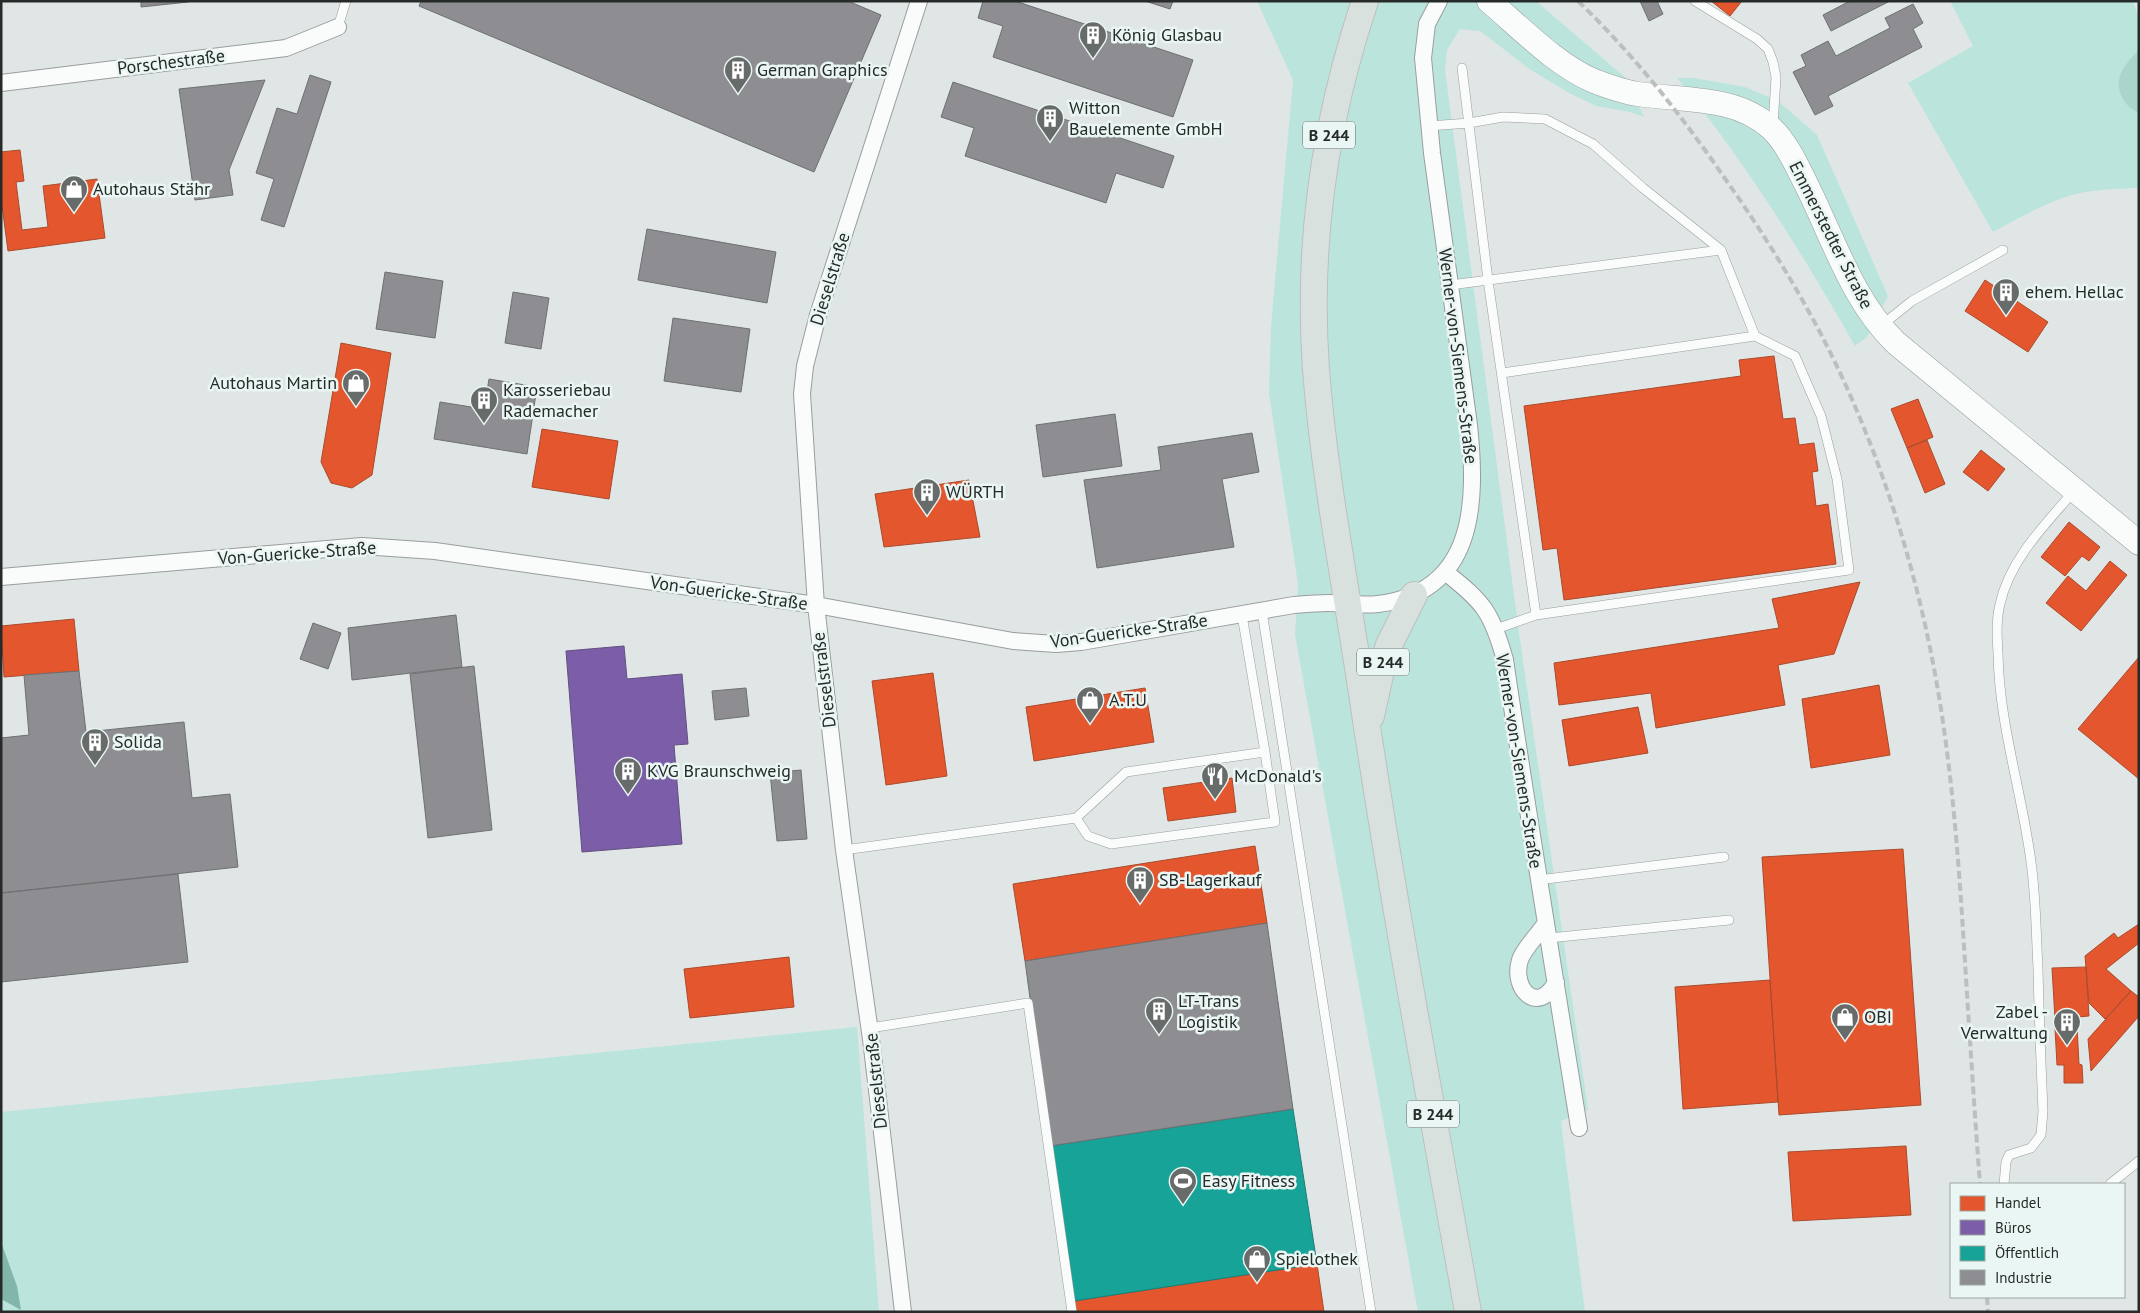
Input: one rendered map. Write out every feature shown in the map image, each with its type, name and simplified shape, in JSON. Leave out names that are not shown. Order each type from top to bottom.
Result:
[{"type":"main road","name":"B 244","points":[[1365,1],[1344,68],[1324,161],[1314,272],[1316,368],[1323,438],[1368,734],[1468,1312]]},
{"type":"main road","name":"Emmerstedter Straße","points":[[1488,1],[1568,67],[1594,80],[1637,94],[1690,98],[1741,110],[1758,118],[1772,129],[1797,165],[1840,260],[1880,327],[1896,343],[2076,489],[2139,543]]},
{"type":"main road","name":"B 244","points":[[1368,734],[1384,659],[1390,642],[1414,595]]},
{"type":"street","name":"Dieselstraße","points":[[903,1312],[870,1028],[844,850],[816,605],[802,394],[805,366],[818,315],[919,1]]},
{"type":"street","name":"Werner-von-Siemens-Straße","points":[[1439,1],[1426,24],[1423,42],[1428,126],[1469,425],[1472,485],[1464,539],[1461,548],[1445,572],[1466,588],[1482,605],[1496,629],[1505,660],[1538,880],[1579,1128]]},
{"type":"street","name":"Porschestraße","points":[[1,83],[286,48],[338,27]]},
{"type":"street","name":"Von-Guericke-Straße","points":[[1,577],[362,546],[435,551],[816,605],[1013,641],[1056,644],[1312,603],[1378,604],[1414,595],[1427,588],[1445,572]]},
{"type":"street","points":[[1547,931],[1521,958],[1518,972],[1521,990],[1530,997],[1541,998],[1550,993],[1556,982]]},
{"type":"lane","points":[[338,27],[346,1]]},
{"type":"lane","points":[[1695,1],[1757,39],[1768,49],[1776,77],[1772,129]]},
{"type":"lane","points":[[1462,68],[1488,280],[1536,615]]},
{"type":"lane","points":[[1428,126],[1469,124],[1504,117],[1545,119],[1593,144],[1643,188],[1721,250],[1755,336]]},
{"type":"lane","points":[[1450,285],[1721,250]]},
{"type":"lane","points":[[1880,327],[1912,300],[2003,250]]},
{"type":"lane","points":[[1496,629],[1536,615],[1849,570],[1837,479],[1821,416],[1795,356],[1755,336],[1502,373]]},
{"type":"lane","points":[[2004,1183],[2006,1162],[2009,1155],[2031,1148],[2041,1136],[2043,1112],[2036,919],[2031,862],[2004,728],[1998,672],[1997,625],[2006,584],[2015,566],[2024,551],[2076,489]]},
{"type":"lane","points":[[1262,612],[1371,1312]]},
{"type":"lane","points":[[1076,818],[1088,836],[1111,844],[1275,822],[1242,615]]},
{"type":"lane","points":[[844,850],[1076,818],[1126,772],[1265,752]]},
{"type":"lane","points":[[1538,880],[1724,857]]},
{"type":"lane","points":[[1547,931],[1729,920]]},
{"type":"lane","points":[[870,1028],[1028,1003],[1072,1312]]},
{"type":"lane","points":[[2111,1183],[2139,1162]]},
{"type":"shaded area","points":[[1257,1],[1536,1],[1627,79],[1644,117],[1630,112],[1596,106],[1571,94],[1531,70],[1480,31],[1460,29],[1447,50],[1445,70],[1519,633],[1588,1110],[1561,1121],[1585,1312],[1418,1312],[1295,635],[1298,584],[1269,393],[1271,326],[1293,80]]},
{"type":"shaded area","points":[[1950,1],[2132,1],[2138,17],[2139,50],[2126,66],[2120,83],[2120,91],[2129,107],[2139,113],[2139,188],[2075,194],[2038,208],[1993,232],[1908,83],[1973,46]]},
{"type":"shaded area","points":[[2139,50],[2139,113],[2128,106],[2124,100],[2119,89],[2119,82],[2120,75],[2125,66]]},
{"type":"shaded area","points":[[1677,78],[1694,78],[1745,87],[1778,101],[1817,135],[1888,296],[1867,337],[1855,346],[1772,208],[1726,142]]},
{"type":"shaded area","points":[[857,1027],[879,1312],[1,1312],[1,1112]]},
{"type":"shaded area","points":[[1,1242],[17,1286],[21,1310],[1,1299]]},
{"type":"building: Handel","points":[[1711,1],[1742,1],[1730,16]]},
{"type":"building: Handel","name":"Autohaus Stähr","points":[[20,150],[24,181],[16,182],[22,230],[48,227],[43,186],[97,179],[105,238],[8,251],[1,198],[1,152]]},
{"type":"building: Handel","name":"ehem. Hellac","points":[[1985,280],[2048,322],[2028,352],[1965,311]]},
{"type":"building: Handel","name":"Autohaus Martin","points":[[341,343],[391,353],[372,475],[352,488],[331,483],[321,462]]},
{"type":"building: Handel","points":[[1774,356],[1783,419],[1795,418],[1799,445],[1814,443],[1818,471],[1812,472],[1816,506],[1828,504],[1836,564],[1564,600],[1557,548],[1543,550],[1524,406],[1741,376],[1739,360]]},
{"type":"building: Handel","points":[[1918,399],[1933,437],[1907,448],[1891,409]]},
{"type":"building: Handel","points":[[542,429],[618,441],[609,499],[532,487]]},
{"type":"building: Handel","points":[[1927,440],[1945,484],[1925,493],[1907,448]]},
{"type":"building: Handel","points":[[1981,450],[2005,469],[1988,491],[1963,472]]},
{"type":"building: Handel","name":"WÜRTH","points":[[969,480],[980,537],[884,547],[875,494]]},
{"type":"building: Handel","points":[[2069,522],[2100,547],[2089,561],[2082,556],[2065,576],[2041,557]]},
{"type":"building: Handel","points":[[2110,561],[2127,575],[2081,631],[2046,603],[2068,576],[2086,591]]},
{"type":"building: Handel","points":[[1860,582],[1834,654],[1778,665],[1785,705],[1656,728],[1651,693],[1559,705],[1554,663],[1779,628],[1772,599]]},
{"type":"building: Handel","points":[[74,619],[79,671],[4,677],[1,626]]},
{"type":"building: Handel","points":[[2139,657],[2139,779],[2078,729]]},
{"type":"building: Handel","points":[[933,673],[947,776],[886,785],[872,681]]},
{"type":"building: Handel","points":[[1879,685],[1890,755],[1811,768],[1802,699]]},
{"type":"building: Handel","name":"A.T.U","points":[[1145,688],[1154,742],[1034,761],[1026,707]]},
{"type":"building: Handel","points":[[1638,707],[1648,753],[1569,766],[1562,720]]},
{"type":"building: Handel","points":[[1232,778],[1236,812],[1168,821],[1163,788]]},
{"type":"building: Handel","name":"SB-Lagerkauf","points":[[1255,846],[1267,923],[1025,961],[1013,884]]},
{"type":"building: Handel","name":"OBI","points":[[1903,849],[1921,1105],[1779,1115],[1762,857]]},
{"type":"building: Handel","points":[[2139,924],[2139,943],[2106,969],[2131,991],[2105,1019],[2089,1003],[2085,956],[2114,933],[2118,938]]},
{"type":"building: Handel","points":[[789,957],[794,1007],[690,1018],[684,969]]},
{"type":"building: Handel","points":[[2086,967],[2089,1016],[2055,1019],[2052,968]]},
{"type":"building: Handel","points":[[1770,980],[1778,1102],[1683,1109],[1675,987]]},
{"type":"building: Handel","points":[[2131,991],[2139,997],[2139,1016],[2091,1071],[2088,1039]]},
{"type":"building: Handel","name":"Zabel - Verwaltung","points":[[2077,1026],[2079,1064],[2082,1065],[2083,1083],[2064,1083],[2064,1065],[2057,1065],[2055,1028]]},
{"type":"building: Handel","points":[[1906,1146],[1911,1215],[1793,1221],[1788,1152]]},
{"type":"building: Handel","name":"Spielothek","points":[[1317,1264],[1324,1312],[1075,1312],[1074,1301]]},
{"type":"building: Büros","name":"KVG Braunschweig","points":[[624,646],[627,679],[682,674],[688,744],[674,745],[682,844],[582,852],[566,651]]},
{"type":"building: Öffentlich","name":"Easy Fitness","points":[[1293,1109],[1317,1264],[1074,1301],[1050,1146]]},
{"type":"building: Industrie","points":[[141,1],[188,1],[188,2],[141,7]]},
{"type":"building: Industrie","name":"German Graphics","points":[[421,1],[848,1],[881,15],[814,172],[419,6]]},
{"type":"building: Industrie","name":"König Glasbau","points":[[983,1],[1015,1],[1193,60],[1173,117],[993,57],[1003,26],[978,18]]},
{"type":"building: Industrie","points":[[1145,1],[1173,1],[1170,9]]},
{"type":"building: Industrie","points":[[1640,1],[1657,1],[1663,14],[1649,21]]},
{"type":"building: Industrie","points":[[1850,1],[1890,1],[1831,31],[1823,15]]},
{"type":"building: Industrie","points":[[1913,4],[1923,23],[1913,29],[1922,47],[1828,96],[1833,106],[1815,115],[1793,72],[1806,66],[1801,55],[1828,41],[1836,56],[1890,28],[1885,18]]},
{"type":"building: Industrie","points":[[310,75],[331,82],[284,227],[261,220],[274,179],[256,173],[277,108],[297,114]]},
{"type":"building: Industrie","points":[[265,80],[229,170],[233,195],[195,200],[179,89]]},
{"type":"building: Industrie","name":"Witton Bauelemente GmbH","points":[[953,82],[1174,156],[1163,188],[1116,173],[1106,203],[965,156],[974,128],[941,117]]},
{"type":"building: Industrie","points":[[647,229],[776,252],[767,303],[638,280]]},
{"type":"building: Industrie","points":[[385,272],[443,281],[435,338],[376,329]]},
{"type":"building: Industrie","points":[[513,292],[549,298],[541,349],[505,343]]},
{"type":"building: Industrie","points":[[673,318],[750,329],[741,392],[664,381]]},
{"type":"building: Industrie","name":"Karosseriebau Rademacher","points":[[489,379],[537,387],[527,454],[434,439],[440,402],[484,409]]},
{"type":"building: Industrie","points":[[1115,414],[1122,466],[1043,477],[1036,425]]},
{"type":"building: Industrie","points":[[1252,433],[1259,472],[1222,479],[1234,547],[1097,568],[1084,480],[1161,470],[1158,447]]},
{"type":"building: Industrie","points":[[456,615],[462,667],[352,680],[348,628]]},
{"type":"building: Industrie","points":[[313,623],[341,633],[328,669],[300,659]]},
{"type":"building: Industrie","points":[[474,666],[492,830],[428,838],[410,674]]},
{"type":"building: Industrie","name":"Solida","points":[[79,671],[86,732],[184,722],[192,798],[230,794],[238,867],[1,893],[1,738],[29,735],[24,675]]},
{"type":"building: Industrie","points":[[746,688],[749,716],[715,720],[712,691]]},
{"type":"building: Industrie","points":[[801,770],[807,839],[777,841],[770,773]]},
{"type":"building: Industrie","points":[[178,874],[188,962],[1,982],[1,893]]},
{"type":"building: Industrie","name":"LT-Trans Logistik","points":[[1267,923],[1293,1109],[1050,1146],[1025,961]]},
{"type":"railway","points":[[1578,1],[1638,64],[1675,109],[1765,238],[1790,278],[1824,340],[1860,417],[1890,498],[1903,539],[1924,622],[1945,734],[1959,875],[1980,1183]]},
{"type":"railway","points":[[1987,1298],[1988,1312]]},
{"type":"place","name":"König Glasbau","points":[[1093,59]]},
{"type":"place","name":"German Graphics","points":[[738,94]]},
{"type":"place","name":"Witton Bauelemente GmbH","points":[[1050,142]]},
{"type":"place","name":"Autohaus Stähr","points":[[74,213]]},
{"type":"place","name":"ehem. Hellac","points":[[2006,316]]},
{"type":"place","name":"Autohaus Martin","points":[[356,407]]},
{"type":"place","name":"Karosseriebau Rademacher","points":[[484,424]]},
{"type":"place","name":"WÜRTH","points":[[927,516]]},
{"type":"place","name":"A.T.U","points":[[1090,724]]},
{"type":"place","name":"Solida","points":[[95,766]]},
{"type":"place","name":"KVG Braunschweig","points":[[628,795]]},
{"type":"place","name":"McDonald's","points":[[1215,800]]},
{"type":"place","name":"SB-Lagerkauf","points":[[1140,904]]},
{"type":"place","name":"LT-Trans Logistik","points":[[1159,1035]]},
{"type":"place","name":"OBI","points":[[1845,1041]]},
{"type":"place","name":"Zabel - Verwaltung","points":[[2067,1046]]},
{"type":"place","name":"Easy Fitness","points":[[1183,1205]]},
{"type":"place","name":"Spielothek","points":[[1257,1283]]}]
